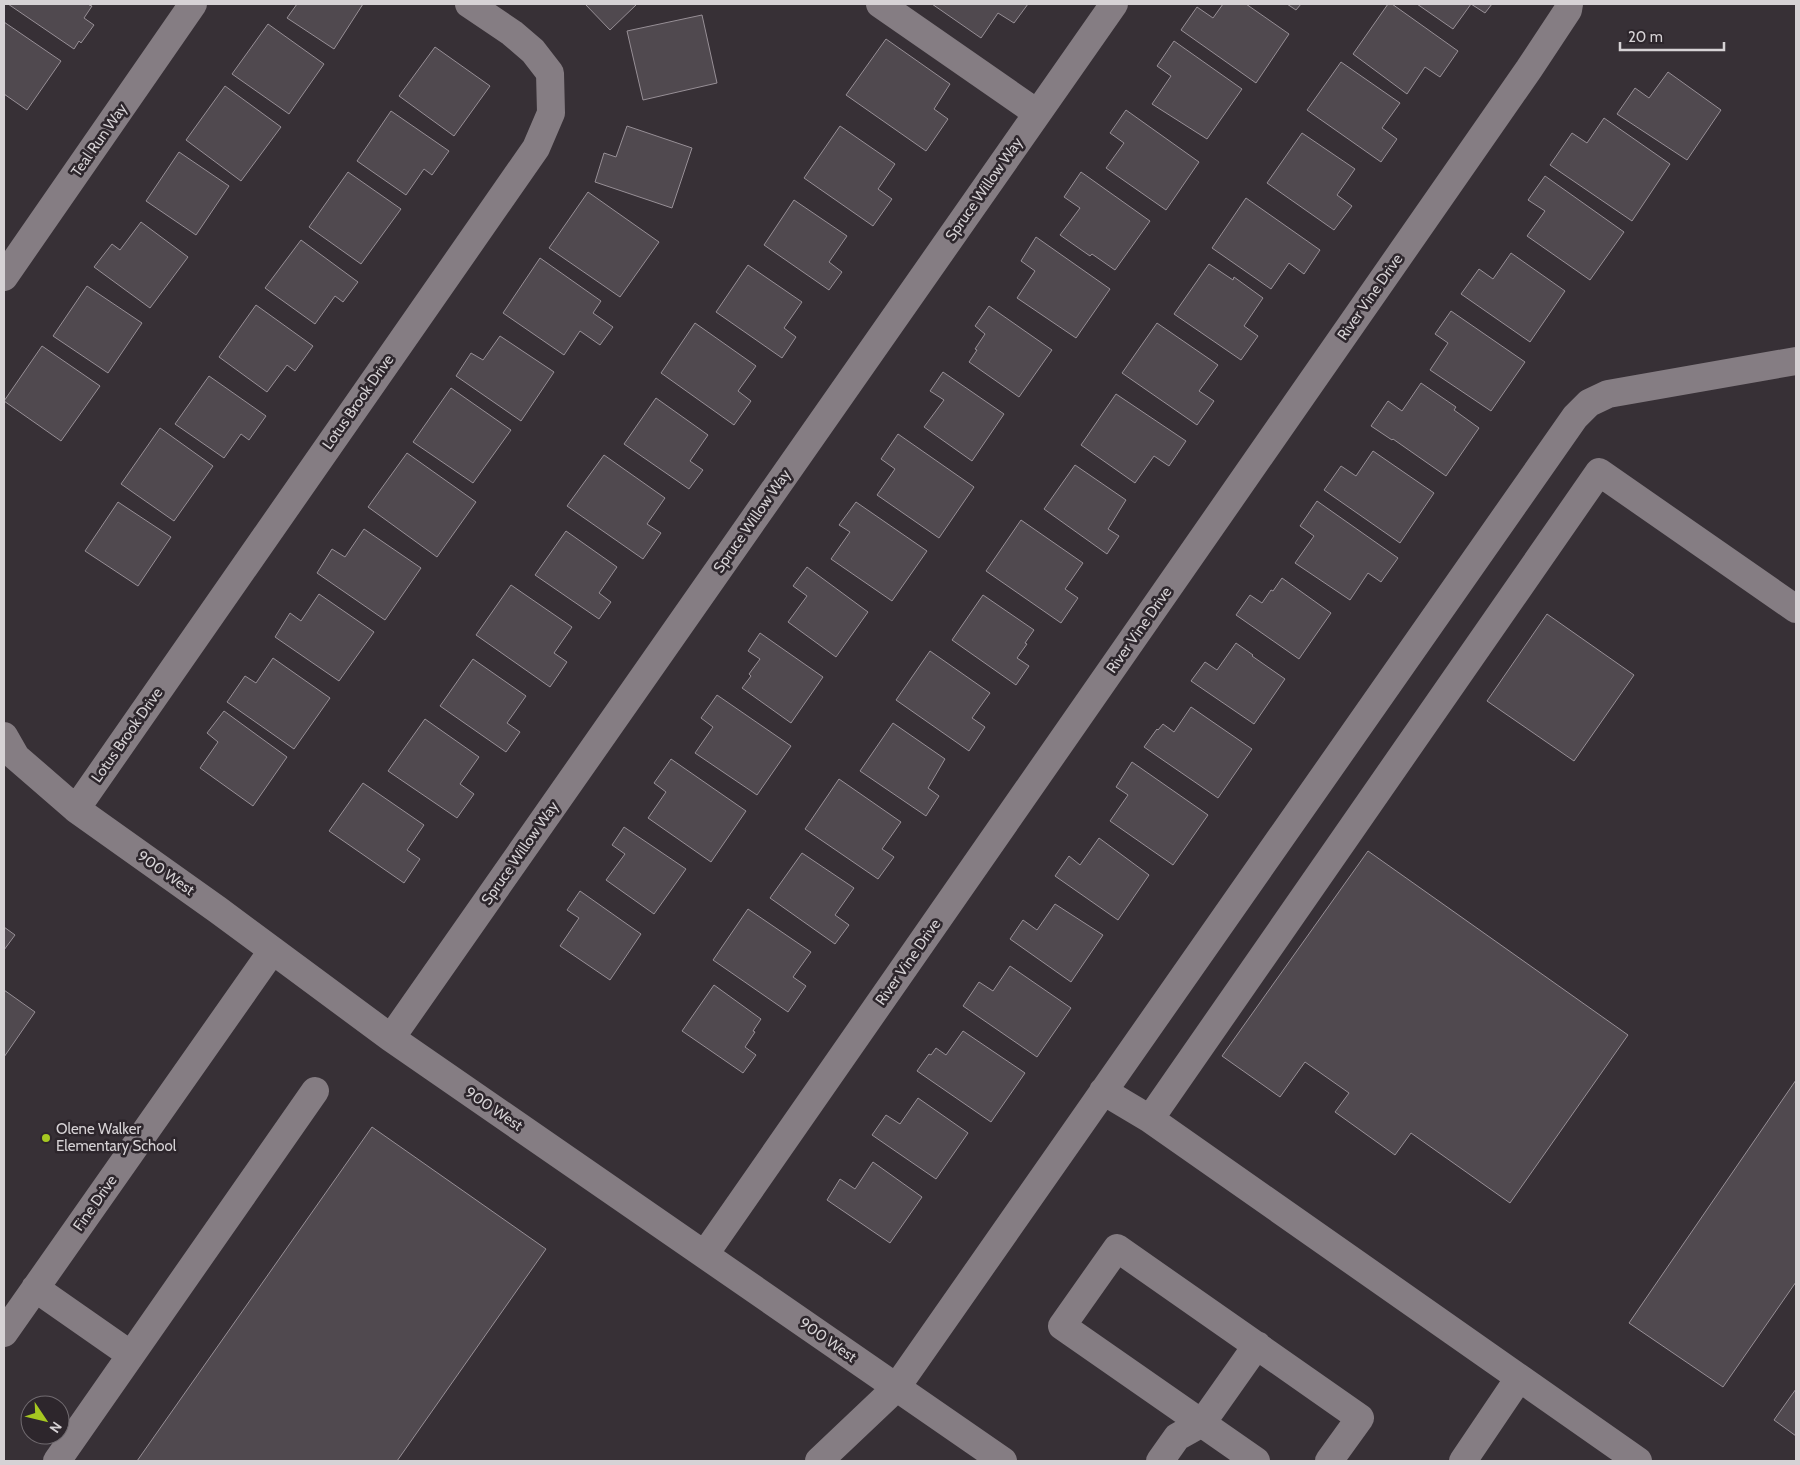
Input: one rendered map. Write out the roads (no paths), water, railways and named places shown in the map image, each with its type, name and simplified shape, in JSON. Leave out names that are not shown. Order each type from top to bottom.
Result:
[{"type":"street","name":"Teal Run Way","points":[[4,277],[193,4]]},
{"type":"street","name":"Lotus Brook Drive","points":[[76,809],[536,148],[551,113],[550,73],[533,51],[512,33],[469,4]]},
{"type":"street","points":[[880,4],[1037,113]]},
{"type":"street","name":"Spruce Willow Way","points":[[391,1038],[1114,4]]},
{"type":"street","name":"River Vine Drive","points":[[705,1254],[1529,69],[1568,10],[1569,4]]},
{"type":"street","points":[[819,1461],[896,1388],[1575,417],[1589,403],[1608,394],[1796,361]]},
{"type":"street","points":[[1150,1120],[1598,472],[1796,609]]},
{"type":"street","name":"900 West","points":[[4,736],[16,757],[76,809],[218,910],[391,1038],[1004,1461]]},
{"type":"street","name":"Fine Drive","points":[[4,1333],[272,950]]},
{"type":"street","points":[[57,1461],[316,1091]]},
{"type":"street","points":[[1103,1091],[1150,1120],[1638,1461]]},
{"type":"street","points":[[1256,1461],[1062,1326],[1117,1248],[1360,1418],[1330,1461]]},
{"type":"street","points":[[35,1288],[131,1355]]},
{"type":"street","points":[[1160,1461],[1177,1437],[1202,1423],[1257,1345]]},
{"type":"street","points":[[1463,1461],[1519,1378]]},
{"type":"place","name":"Olene Walker Elementary School","points":[[46,1138]]}]
